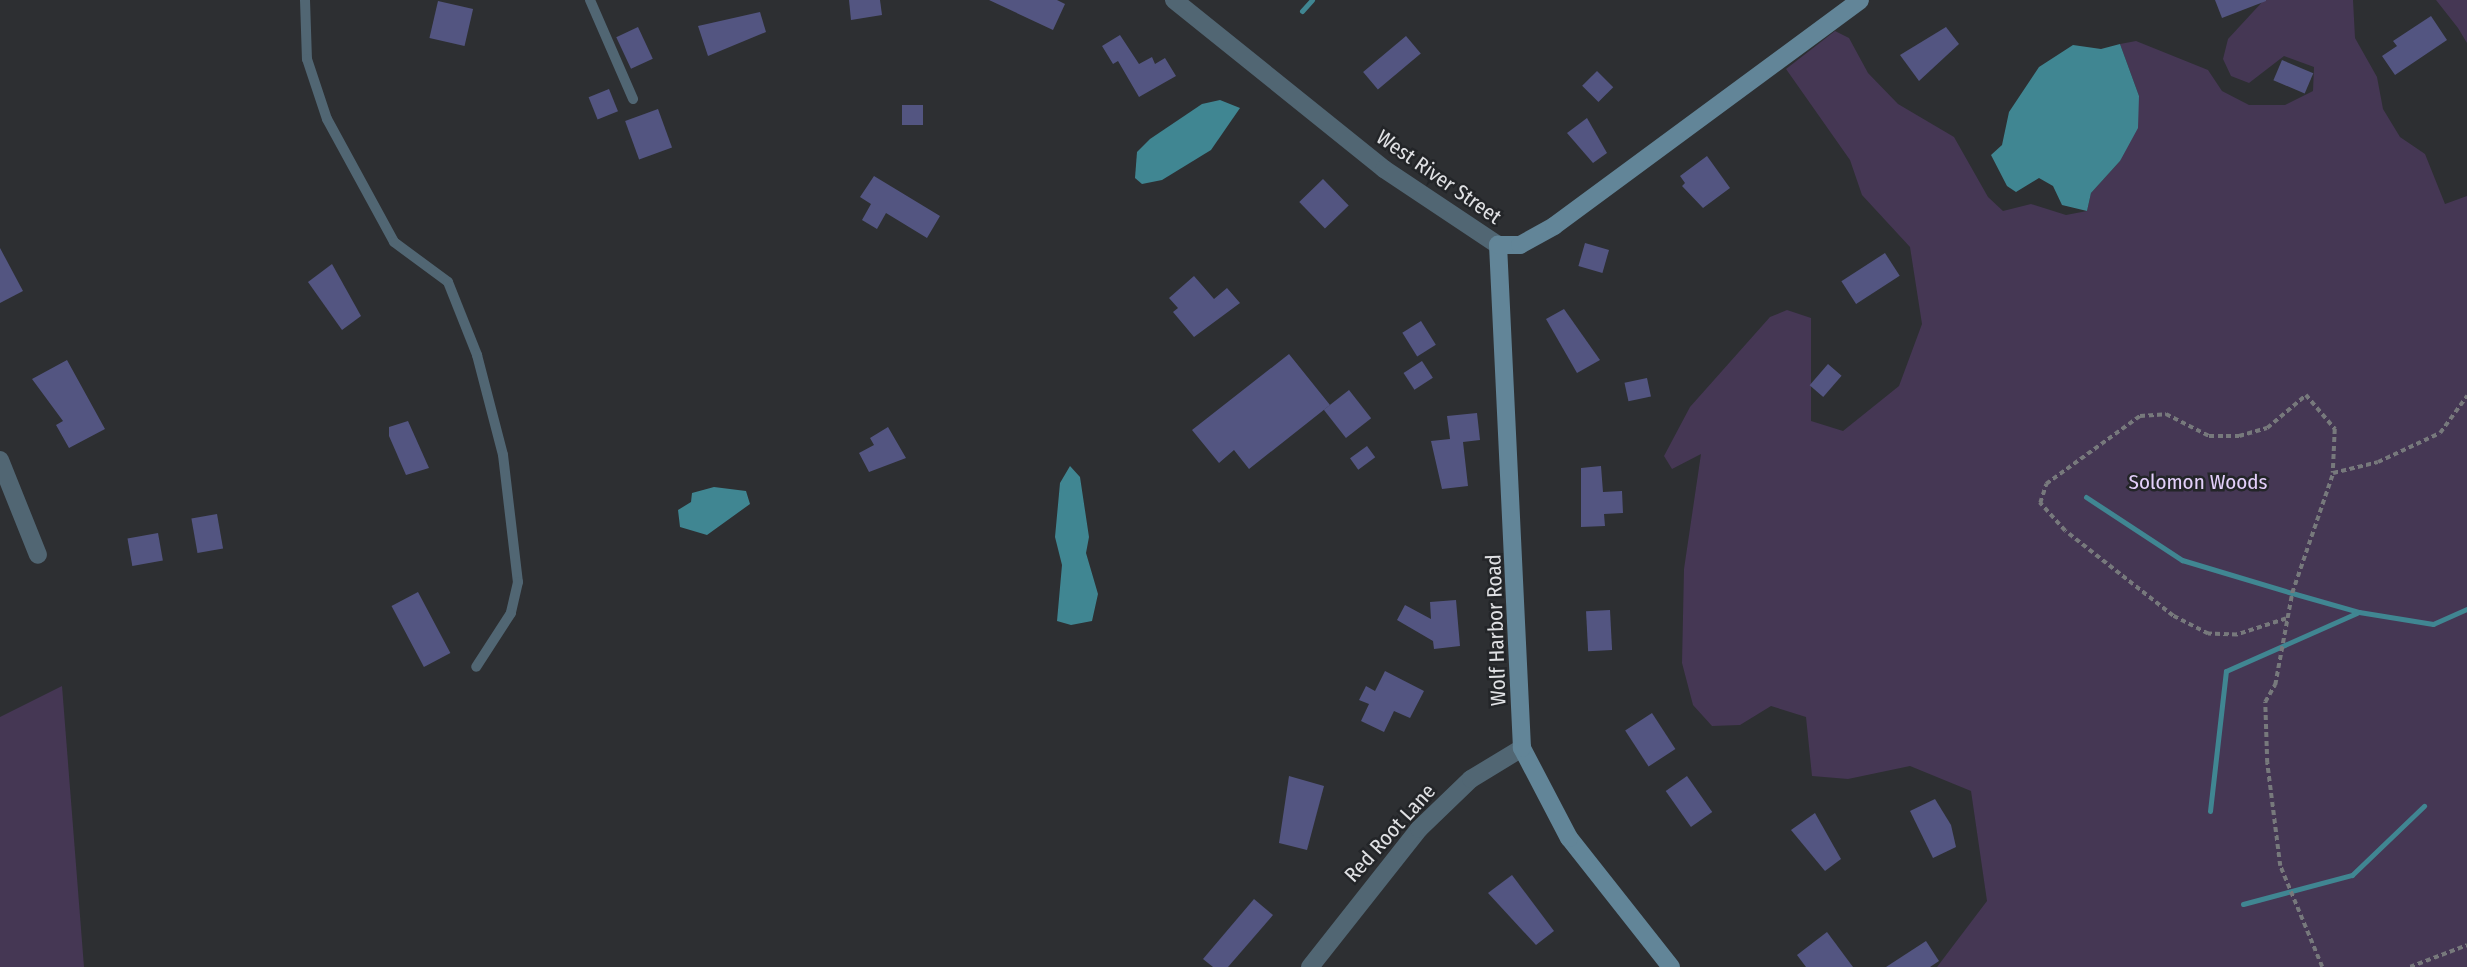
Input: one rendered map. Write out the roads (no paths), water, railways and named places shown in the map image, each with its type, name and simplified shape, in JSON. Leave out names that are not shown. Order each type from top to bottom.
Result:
[{"type":"street","name":"West River Street","points":[[1174,0],[1384,169],[1498,245],[1520,245],[1554,226],[1860,0]]},
{"type":"street","name":"Wolf Harbor Road","points":[[1498,245],[1522,748],[1560,824],[1671,967]]},
{"type":"street","points":[[0,460],[38,555]]},
{"type":"street","name":"Red Root Lane","points":[[1310,967],[1419,829],[1471,779],[1522,748]]},
{"type":"lane","points":[[305,0],[307,59],[327,119],[394,242],[448,282],[477,355],[499,443],[519,582],[511,613],[476,667]]},
{"type":"lane","points":[[590,0],[633,99]]},
{"type":"water","points":[[2120,44],[2139,96],[2138,128],[2120,161],[2091,193],[2087,211],[2062,205],[2053,186],[2039,178],[2016,192],[2007,186],[1991,155],[2002,145],[2009,112],[2039,67],[2073,45],[2101,49]]},
{"type":"water","points":[[1220,100],[1240,108],[1211,150],[1162,180],[1142,184],[1135,178],[1137,152],[1150,139],[1202,104]]},
{"type":"water","points":[[1070,466],[1080,477],[1089,537],[1086,553],[1098,594],[1092,621],[1071,625],[1057,621],[1062,565],[1055,537],[1060,483]]},
{"type":"water","points":[[714,487],[746,491],[750,504],[707,535],[680,527],[678,510],[691,502],[692,493]]},
{"type":"waterway","points":[[1302,11],[1312,0]]},
{"type":"waterway","points":[[2086,497],[2182,560],[2292,593],[2359,612],[2433,624],[2467,609]]},
{"type":"waterway","points":[[2210,811],[2226,671],[2357,613]]},
{"type":"waterway","points":[[2243,904],[2352,875],[2424,806]]},
{"type":"park label","name":"Solomon Woods","points":[[2198,482]]}]
